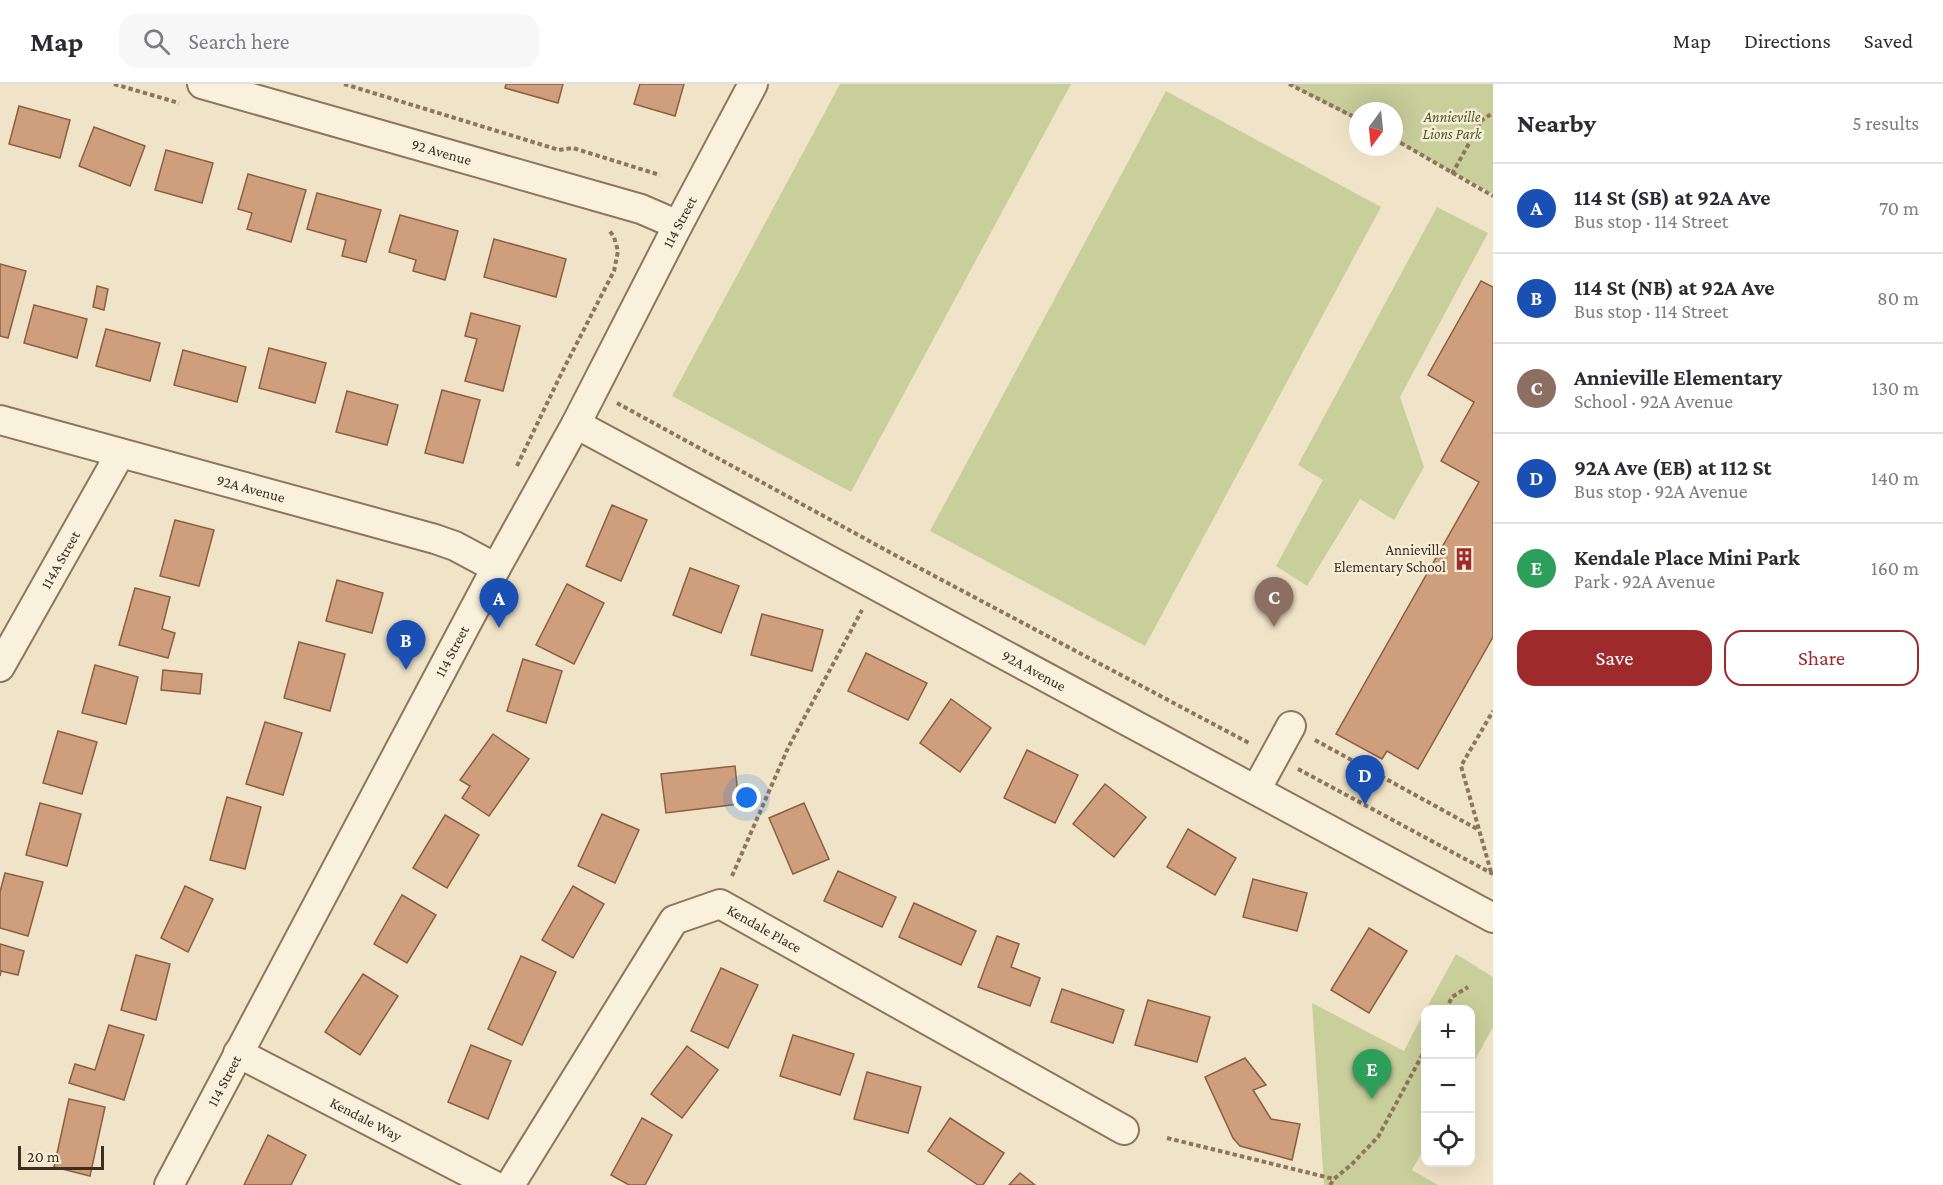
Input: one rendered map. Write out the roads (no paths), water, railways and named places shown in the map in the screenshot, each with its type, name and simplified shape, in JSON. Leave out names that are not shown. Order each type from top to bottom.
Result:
[{"type":"street","name":"92 Avenue","points":[[202,84],[641,209],[678,225]]},
{"type":"street","name":"114 Street","points":[[169,1185],[496,568],[576,424],[753,84]]},
{"type":"street","name":"92A Avenue","points":[[0,420],[435,539],[455,546],[496,568]]},
{"type":"street","name":"92A Avenue","points":[[576,424],[1493,918]]},
{"type":"street","name":"114A Street","points":[[0,667],[120,454]]},
{"type":"street","points":[[1256,790],[1291,726]]},
{"type":"street","name":"Kendale Place","points":[[510,1185],[674,920],[720,904],[1124,1130]]},
{"type":"street","name":"Kendale Way","points":[[238,1053],[493,1185]]},
{"type":"place","name":"Annieville Elementary School","points":[[1464,559]]},
{"type":"place","name":"Annieville Elementary","points":[[1274,627]]},
{"type":"place","name":"114 St (SB) at 92A Ave","points":[[499,628]]},
{"type":"place","name":"114 St (NB) at 92A Ave","points":[[406,670]]},
{"type":"place","name":"92A Ave (EB) at 112 St","points":[[1365,805]]},
{"type":"place","name":"Kendale Place Mini Park","points":[[1372,1099]]},
{"type":"park label","name":"Annieville Lions Park","points":[[1452,126]]}]
